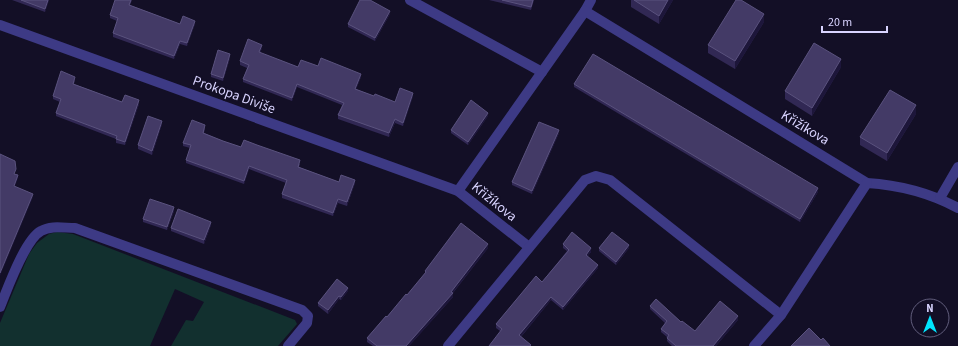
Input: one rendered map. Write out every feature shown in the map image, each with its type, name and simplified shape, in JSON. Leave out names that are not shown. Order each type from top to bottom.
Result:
[{"type":"street","points":[[410,0],[542,72]]},
{"type":"street","name":"Křižíkova","points":[[529,247],[458,191],[585,11],[591,0]]},
{"type":"street","name":"Křižíkova","points":[[585,11],[867,183],[890,185],[940,198],[958,208]]},
{"type":"street","name":"Prokopa Diviše","points":[[0,25],[458,191]]},
{"type":"street","points":[[940,198],[958,167]]},
{"type":"street","points":[[448,346],[585,180],[596,176],[610,180],[781,315]]},
{"type":"street","points":[[754,346],[781,315],[867,183]]},
{"type":"street","points":[[0,307],[25,250],[33,237],[40,231],[52,227],[75,228],[302,310],[308,316],[307,323],[288,346]]},
{"type":"green space","points":[[57,232],[73,234],[295,320],[297,324],[278,346],[171,346],[186,320],[193,321],[204,302],[175,289],[150,346],[0,346],[0,323],[29,254],[37,243],[49,234]]},
{"type":"building","points":[[21,0],[48,0],[45,9]]},
{"type":"building","points":[[115,0],[131,0],[129,5],[180,24],[183,16],[195,21],[187,43],[180,41],[174,56],[113,33],[118,18],[110,15]]},
{"type":"building","points":[[360,0],[370,0],[390,11],[375,38],[348,24]]},
{"type":"building","points":[[502,0],[533,0],[531,7]]},
{"type":"building","points":[[634,0],[668,0],[659,16]]},
{"type":"building","points":[[736,0],[741,0],[764,14],[735,61],[708,45]]},
{"type":"building","points":[[248,39],[262,45],[259,52],[298,67],[301,60],[318,66],[321,58],[361,74],[355,89],[374,96],[375,94],[395,102],[400,88],[413,93],[403,123],[395,119],[389,133],[338,115],[344,103],[297,84],[292,98],[243,79],[249,65],[240,61]]},
{"type":"building","points":[[814,43],[841,59],[812,108],[785,91]]},
{"type":"building","points":[[218,50],[230,54],[223,78],[211,74]]},
{"type":"building","points":[[593,54],[818,188],[800,219],[574,84]]},
{"type":"building","points":[[61,71],[75,77],[73,84],[122,102],[125,95],[139,100],[125,142],[116,139],[117,136],[56,113],[61,99],[53,96]]},
{"type":"building","points":[[890,90],[916,105],[887,153],[860,137]]},
{"type":"building","points":[[471,100],[488,113],[468,142],[451,130]]},
{"type":"building","points":[[148,116],[162,121],[152,151],[138,145]]},
{"type":"building","points":[[192,120],[205,125],[203,133],[223,141],[241,147],[244,140],[300,160],[298,167],[339,182],[341,175],[355,180],[347,202],[338,199],[333,213],[282,194],[287,180],[249,166],[244,181],[186,160],[191,145],[183,143]]},
{"type":"building","points":[[539,122],[559,130],[532,191],[512,182]]},
{"type":"building","points":[[0,154],[15,161],[16,169],[14,174],[18,175],[14,186],[33,194],[0,273]]},
{"type":"building","points":[[150,199],[174,207],[167,227],[143,219]]},
{"type":"building","points":[[178,209],[211,222],[204,240],[171,228]]},
{"type":"building","points":[[461,223],[488,244],[451,292],[453,293],[406,346],[377,346],[367,338],[426,272],[425,271]]},
{"type":"building","points":[[572,232],[591,248],[586,255],[598,265],[563,307],[551,297],[519,335],[531,345],[530,346],[489,346],[502,329],[496,324],[536,276],[542,282],[569,250],[563,244]]},
{"type":"building","points":[[612,232],[629,245],[616,262],[599,248]]},
{"type":"building","points":[[337,279],[348,288],[341,297],[339,296],[328,310],[318,303]]},
{"type":"building","points":[[656,299],[681,322],[682,321],[695,331],[720,301],[738,316],[713,346],[676,346],[667,338],[669,335],[661,329],[667,321],[650,306]]},
{"type":"building","points":[[809,328],[821,340],[823,338],[830,346],[791,346]]}]
